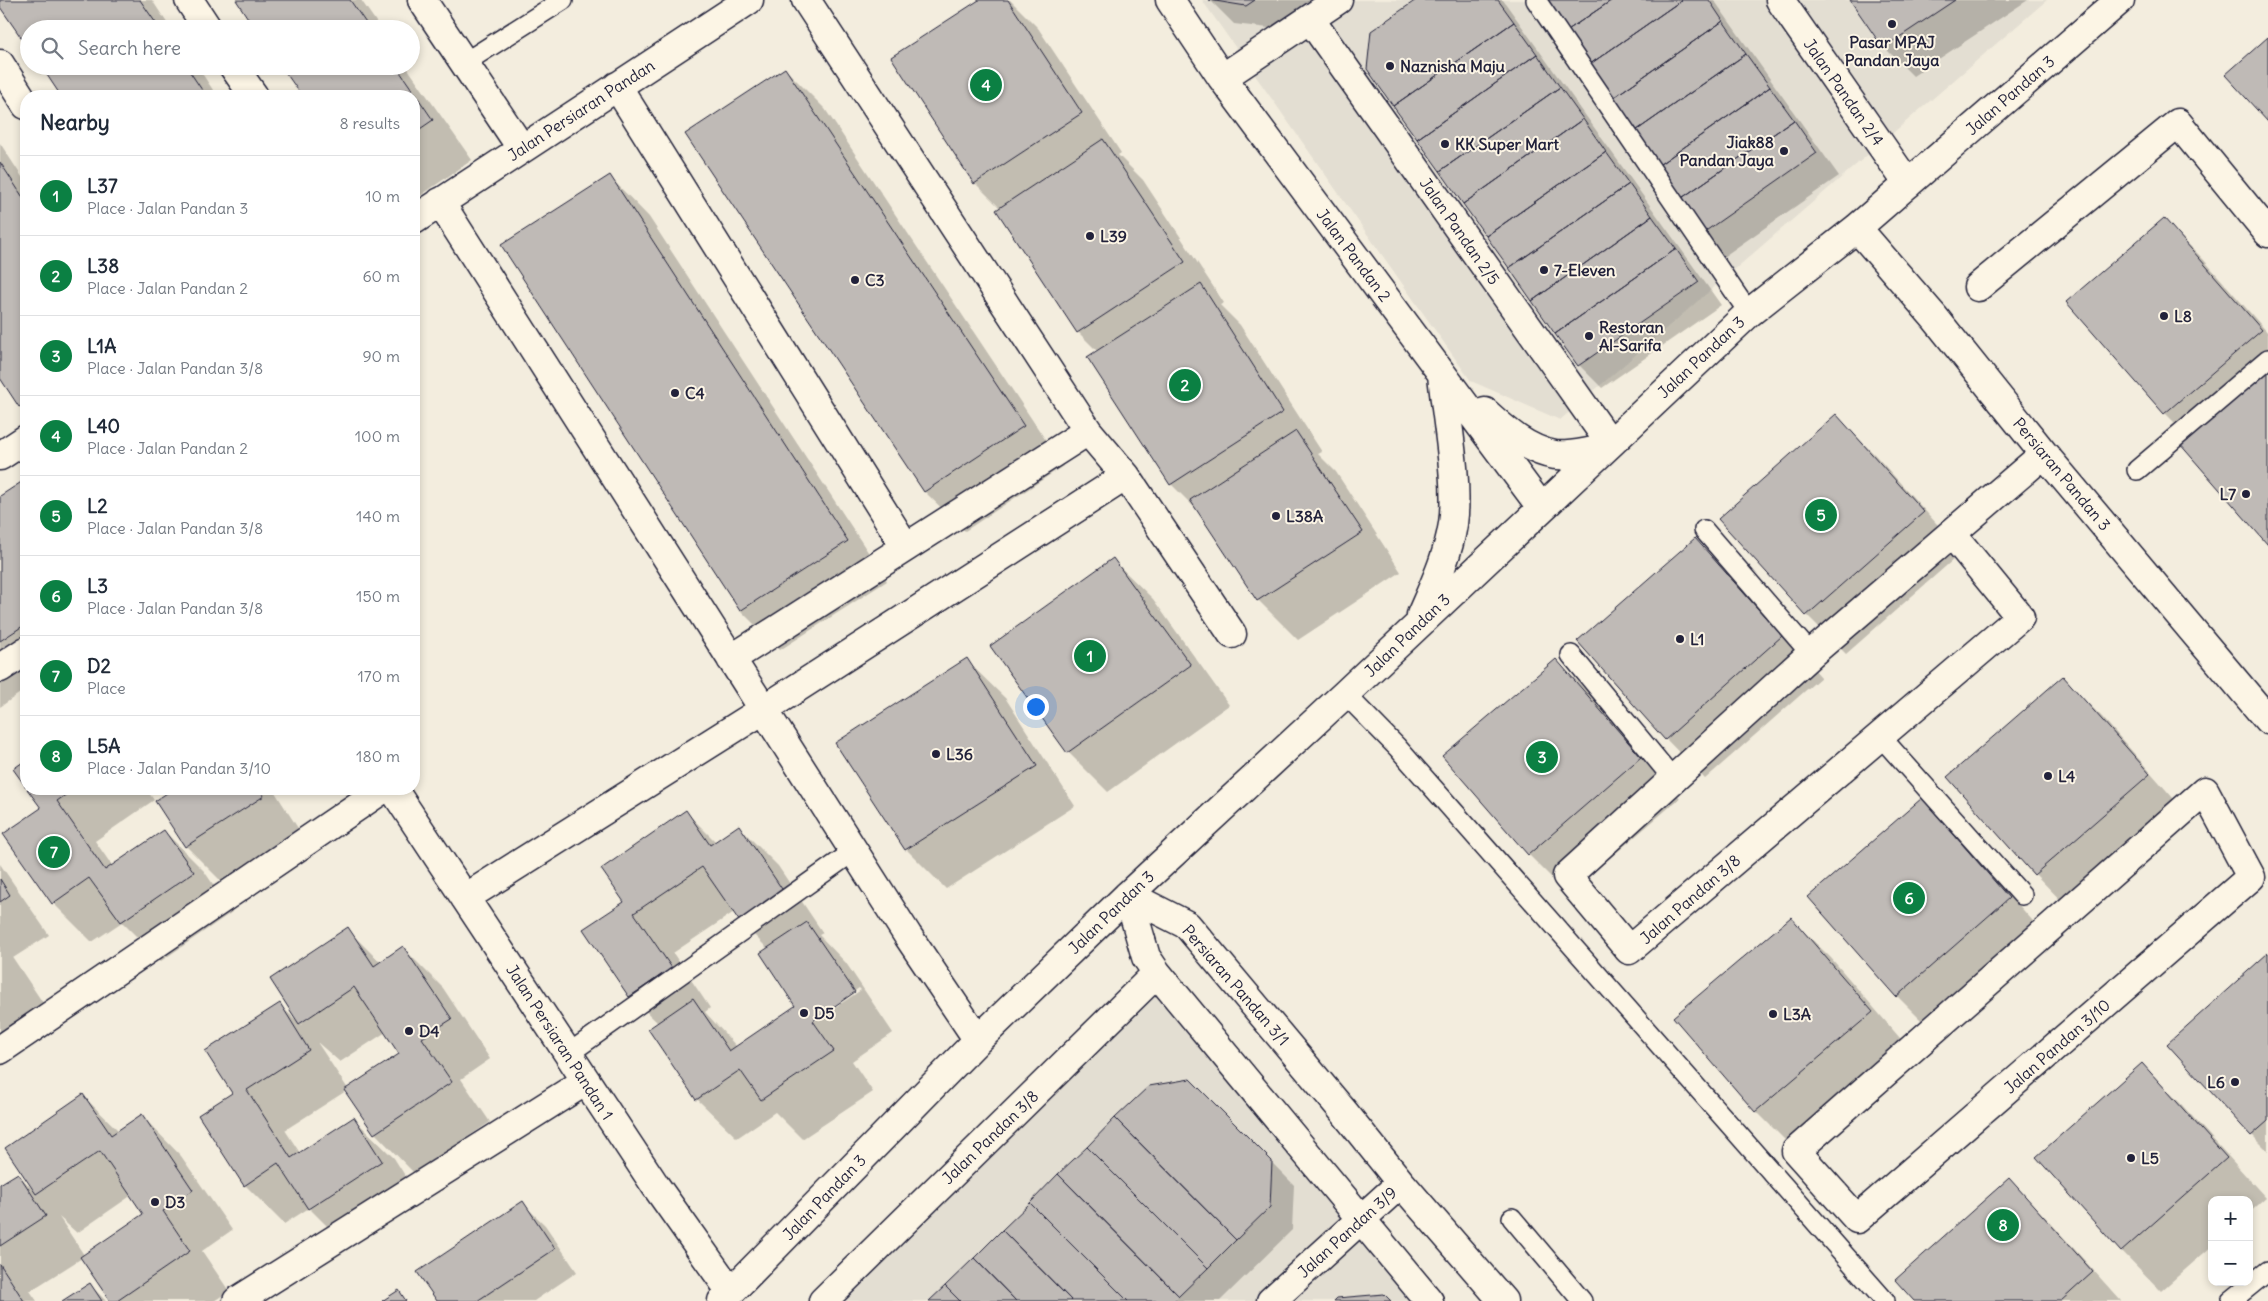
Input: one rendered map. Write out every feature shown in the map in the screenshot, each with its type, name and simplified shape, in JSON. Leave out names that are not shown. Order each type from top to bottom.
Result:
[{"type":"street","points":[[188,0],[202,20]]},
{"type":"street","points":[[422,0],[522,149]]},
{"type":"street","name":"Jalan Persiaran Pandan","points":[[420,216],[749,0]]},
{"type":"street","points":[[806,0],[1088,430],[1126,476],[1232,634]]},
{"type":"street","name":"Jalan Pandan 2","points":[[1170,0],[1222,78],[1541,507]]},
{"type":"street","points":[[1222,78],[1338,0]]},
{"type":"street","name":"Jalan Pandan 2/4","points":[[1780,0],[1908,184]]},
{"type":"street","name":"Jalan Pandan 3","points":[[726,1297],[978,1040],[1128,895],[1346,694],[1606,446],[1748,314],[1857,228],[2120,0]]},
{"type":"street","name":"Jalan Pandan 2/5","points":[[1310,18],[1606,446]]},
{"type":"street","points":[[0,64],[20,96]]},
{"type":"street","points":[[239,75],[250,90]]},
{"type":"street","points":[[617,86],[905,546]]},
{"type":"street","points":[[1978,287],[2178,123],[2268,233]]},
{"type":"street","points":[[440,202],[763,710],[978,1040]]},
{"type":"street","name":"Persiaran Pandan 3","points":[[1857,228],[1935,318],[2044,454],[2265,710]]},
{"type":"street","points":[[1442,372],[1509,434],[1530,447],[1557,455],[1606,446]]},
{"type":"street","points":[[1417,625],[1443,564],[1453,523],[1453,479],[1442,372]]},
{"type":"street","points":[[731,659],[1088,430]]},
{"type":"street","name":"Jalan Pandan 3/8","points":[[1952,534],[2020,617],[1630,950],[1566,876],[1811,654],[2044,454]]},
{"type":"street","points":[[465,898],[763,710],[1126,476]]},
{"type":"street","points":[[0,668],[20,656]]},
{"type":"street","name":"Jalan Pandan 3/10","points":[[2205,791],[2259,874],[1857,1219],[1796,1151],[2205,791]]},
{"type":"street","points":[[0,1050],[374,795]]},
{"type":"street","name":"Jalan Persiaran Pandan 1","points":[[397,795],[655,1185],[726,1297]]},
{"type":"street","points":[[1128,895],[1146,957],[1157,973],[1429,1301]]},
{"type":"street","name":"Persiaran Pandan 3/1","points":[[1128,895],[1187,925],[1401,1183],[1502,1301]]},
{"type":"street","name":"Jalan Pandan 3/8","points":[[822,1301],[1157,973]]},
{"type":"street","points":[[236,1301],[586,1081]]},
{"type":"street","name":"Jalan Pandan 3/9","points":[[1271,1301],[1401,1183]]},
{"type":"lane","points":[[464,63],[562,0]]},
{"type":"lane","points":[[1536,0],[1748,314]]},
{"type":"lane","points":[[2137,470],[2268,359]]},
{"type":"lane","points":[[1704,530],[1811,654]]},
{"type":"lane","points":[[1571,654],[1674,780]]},
{"type":"lane","points":[[1346,694],[1397,746],[1885,1301]]},
{"type":"lane","points":[[1880,736],[2022,895]]},
{"type":"lane","points":[[568,1054],[854,851]]},
{"type":"lane","points":[[1512,1218],[1582,1301]]},
{"type":"lane","points":[[2231,1301],[2268,1271]]},
{"type":"shaded area","points":[[1202,0],[2047,0],[1560,420],[1471,381]]},
{"type":"shaded area","points":[[1154,994],[1413,1301],[843,1301]]},
{"type":"building","points":[[0,0],[140,0],[154,20],[20,20],[20,36],[0,7]]},
{"type":"building","points":[[236,0],[350,0],[364,20],[249,20]]},
{"type":"building","points":[[979,0],[1008,0],[1082,113],[974,184],[891,57]]},
{"type":"building","points":[[1209,0],[1255,0],[1246,6]]},
{"type":"building","points":[[1416,0],[1498,0],[1514,22],[1393,106],[1367,69],[1371,31]]},
{"type":"building","points":[[1541,0],[1612,0],[1559,36]]},
{"type":"building","points":[[1612,0],[1682,0],[1583,69],[1559,36]]},
{"type":"building","points":[[1682,0],[1709,0],[1723,21],[1607,102],[1583,69]]},
{"type":"building","name":"Pasar MPAJ Pandan Jaya","points":[[1850,0],[1955,0],[1883,48]]},
{"type":"building","points":[[1723,21],[1746,54],[1630,135],[1607,102]]},
{"type":"building","points":[[1514,22],[1537,54],[1417,139],[1393,106]]},
{"type":"building","points":[[2268,37],[2268,122],[2225,75]]},
{"type":"building","points":[[1537,54],[1560,87],[1440,171],[1417,139]]},
{"type":"building","points":[[1746,54],[1770,87],[1653,169],[1630,135]]},
{"type":"building","name":"C3","points":[[785,68],[1024,426],[924,492],[685,134]]},
{"type":"building","points":[[47,75],[192,75],[202,90],[57,90]]},
{"type":"building","points":[[287,75],[402,75],[412,90],[298,90]]},
{"type":"building","points":[[1560,87],[1583,119],[1463,204],[1440,171]]},
{"type":"building","points":[[1770,87],[1794,120],[1676,202],[1653,169]]},
{"type":"building","points":[[420,101],[433,120],[420,129]]},
{"type":"building","points":[[1583,119],[1606,152],[1486,236],[1463,204]]},
{"type":"building","points":[[1794,120],[1817,153],[1700,235],[1676,202]]},
{"type":"building","name":"L39","points":[[1103,139],[1185,262],[1077,333],[996,210]]},
{"type":"building","points":[[1606,152],[1629,184],[1509,268],[1486,236]]},
{"type":"building","points":[[0,162],[20,193],[20,406],[0,378]]},
{"type":"building","name":"C4","points":[[610,175],[848,541],[740,611],[501,245]]},
{"type":"building","points":[[1629,184],[1652,216],[1532,301],[1509,268]]},
{"type":"building","points":[[1652,216],[1676,249],[1555,334],[1532,301]]},
{"type":"building","name":"L8","points":[[2164,218],[2262,330],[2164,414],[2066,302]]},
{"type":"building","points":[[1676,249],[1699,282],[1578,366],[1555,334]]},
{"type":"building","points":[[1201,284],[1283,412],[1170,485],[1087,357]]},
{"type":"building","name":"L7","points":[[2268,365],[2268,545],[2179,443]]},
{"type":"building","points":[[1836,414],[1924,512],[1806,616],[1718,519]]},
{"type":"building","name":"L38A","points":[[1296,431],[1363,532],[1257,601],[1190,500]]},
{"type":"building","points":[[20,483],[20,628],[0,641],[0,496]]},
{"type":"building","name":"L1","points":[[1695,538],[1782,636],[1665,740],[1577,641]]},
{"type":"building","points":[[1113,558],[1191,665],[1067,753],[990,646]]},
{"type":"building","name":"L36","points":[[967,658],[1037,766],[905,850],[835,743]]},
{"type":"building","points":[[1556,659],[1641,757],[1528,855],[1442,756]]},
{"type":"building","name":"L4","points":[[2063,676],[2150,774],[2034,875],[1947,777]]},
{"type":"building","points":[[20,764],[20,779],[13,769]]},
{"type":"building","points":[[31,795],[66,795],[57,801],[105,870],[164,830],[194,872],[121,922],[89,878],[52,904],[3,834],[41,808]]},
{"type":"building","points":[[164,795],[264,796],[185,847],[155,801]]},
{"type":"building","points":[[1922,798],[2009,898],[1896,997],[1808,897]]},
{"type":"building","points":[[686,810],[710,845],[739,825],[784,892],[740,922],[702,867],[634,913],[672,968],[629,997],[583,929],[624,902],[601,869]]},
{"type":"building","points":[[0,879],[10,895],[0,902]]},
{"type":"building","name":"L3A","points":[[1791,917],[1873,1012],[1755,1112],[1673,1017]]},
{"type":"building","name":"D5","points":[[807,922],[855,992],[813,1021],[834,1051],[761,1100],[740,1070],[696,1100],[648,1029],[693,998],[729,1051],[795,1006],[760,953]]},
{"type":"building","name":"D4","points":[[348,927],[374,966],[403,946],[452,1019],[422,1038],[452,1082],[374,1134],[344,1090],[399,1054],[354,987],[299,1024],[270,979]]},
{"type":"building","name":"L6","points":[[2268,953],[2268,1121],[2251,1136],[2167,1044]]},
{"type":"building","points":[[280,1003],[309,1050],[247,1090],[291,1158],[354,1117],[382,1161],[308,1209],[278,1163],[244,1186],[198,1115],[232,1093],[205,1051]]},
{"type":"building","name":"L5","points":[[2142,1063],[2227,1158],[2121,1252],[2036,1157]]},
{"type":"building","points":[[1190,1079],[1272,1161],[1270,1207],[1236,1240],[1115,1118],[1149,1086]]},
{"type":"building","name":"D3","points":[[83,1094],[111,1135],[142,1114],[193,1190],[163,1211],[190,1251],[117,1301],[110,1301],[80,1257],[143,1214],[100,1151],[36,1194],[5,1148]]},
{"type":"building","points":[[1115,1118],[1236,1240],[1208,1268],[1087,1147]]},
{"type":"building","points":[[1087,1147],[1208,1268],[1179,1296],[1058,1174]]},
{"type":"building","points":[[18,1173],[46,1216],[0,1246],[0,1184]]},
{"type":"building","points":[[1058,1174],[1179,1296],[1174,1301],[1128,1301],[1030,1203]]},
{"type":"building","points":[[2009,1178],[2093,1272],[2061,1301],[1914,1301],[1895,1280]]},
{"type":"building","points":[[523,1201],[555,1249],[477,1301],[437,1301],[417,1272]]},
{"type":"building","points":[[1030,1203],[1128,1301],[1072,1301],[1002,1230]]},
{"type":"building","points":[[1002,1230],[1072,1301],[1016,1301],[974,1258]]},
{"type":"building","points":[[974,1258],[1016,1301],[960,1301],[945,1286]]},
{"type":"building","points":[[0,1264],[24,1301],[0,1301]]},
{"type":"building","points":[[90,1283],[102,1301],[62,1301]]},
{"type":"building","points":[[945,1286],[960,1301],[929,1301]]},
{"type":"building","points":[[399,1290],[406,1301],[382,1301]]},
{"type":"building","points":[[1384,1294],[1391,1301],[1334,1301],[1337,1298]]},
{"type":"place","name":"Pasar MPAJ Pandan Jaya","points":[[1892,24]]},
{"type":"place","name":"Naznisha Maju","points":[[1390,66]]},
{"type":"place","name":"L40","points":[[986,85]]},
{"type":"place","name":"KK Super Mart","points":[[1445,144]]},
{"type":"place","name":"Jiak88 Pandan Jaya","points":[[1784,151]]},
{"type":"place","name":"L39","points":[[1090,236]]},
{"type":"place","name":"7-Eleven","points":[[1544,270]]},
{"type":"place","name":"C3","points":[[855,280]]},
{"type":"place","name":"L8","points":[[2164,316]]},
{"type":"place","name":"Restoran Al-Sarifa","points":[[1589,336]]},
{"type":"place","name":"L38","points":[[1185,385]]},
{"type":"place","name":"C4","points":[[675,393]]},
{"type":"place","name":"L7","points":[[2246,494]]},
{"type":"place","name":"L2","points":[[1821,515]]},
{"type":"place","name":"L38A","points":[[1276,516]]},
{"type":"place","name":"L1","points":[[1680,639]]},
{"type":"place","name":"L37","points":[[1090,656]]},
{"type":"place","name":"L36","points":[[936,754]]},
{"type":"place","name":"L1A","points":[[1542,757]]},
{"type":"place","name":"L4","points":[[2048,776]]},
{"type":"place","name":"D2","points":[[54,852]]},
{"type":"place","name":"L3","points":[[1909,898]]},
{"type":"place","name":"D5","points":[[804,1013]]},
{"type":"place","name":"L3A","points":[[1773,1014]]},
{"type":"place","name":"D4","points":[[409,1031]]},
{"type":"place","name":"L6","points":[[2235,1082]]},
{"type":"place","name":"L5","points":[[2131,1158]]},
{"type":"place","name":"D3","points":[[155,1202]]},
{"type":"place","name":"L5A","points":[[2003,1225]]}]
